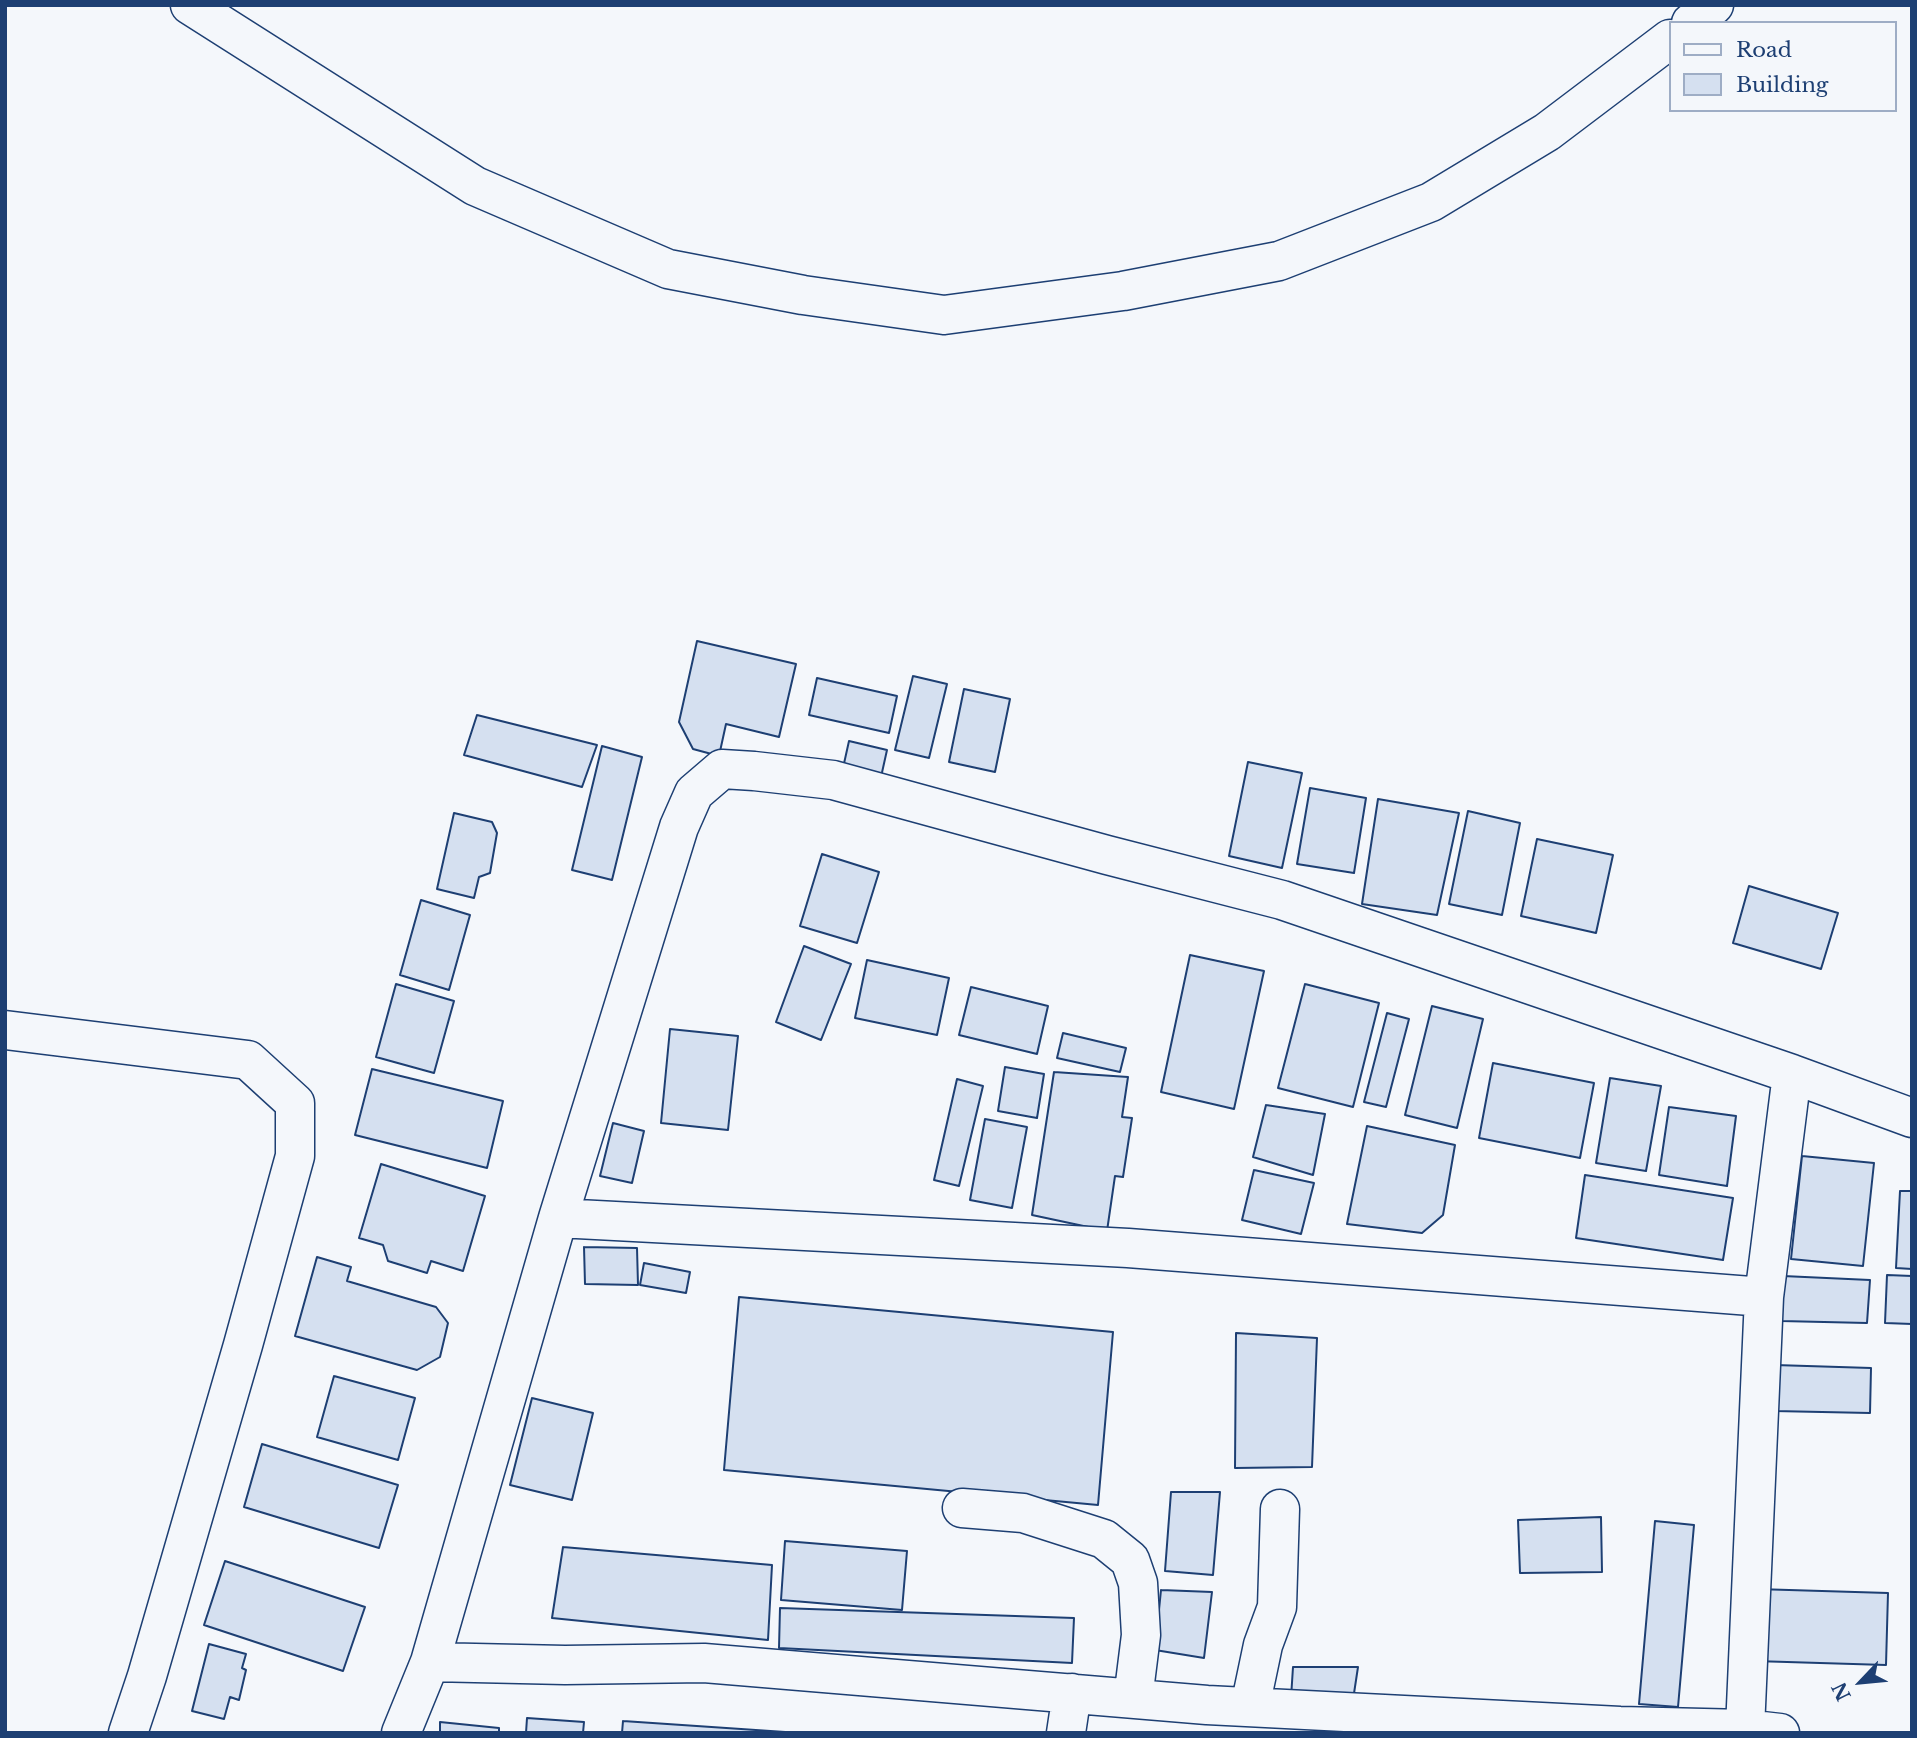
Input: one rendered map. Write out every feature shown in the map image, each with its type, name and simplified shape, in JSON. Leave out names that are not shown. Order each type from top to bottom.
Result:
[{"type":"street","points":[[190,5],[475,186],[667,269],[803,295],[944,314],[1123,291],[1279,261],[1432,202],[1547,132],[1668,41]]},
{"type":"street","points":[[1694,21],[1714,5]]},
{"type":"street","points":[[401,1733],[430,1661],[558,1218],[679,827],[694,793],[722,769],[833,780],[1282,900],[1792,1074],[1912,1118]]},
{"type":"street","points":[[5,1030],[248,1060],[295,1103],[295,1156],[243,1345],[128,1733]]},
{"type":"street","points":[[430,1661],[565,1665],[704,1663],[1133,1699],[1207,1719],[1250,1707],[1305,1722],[1762,1731],[1764,1297],[1792,1074]]},
{"type":"street","points":[[558,1218],[1128,1248],[1764,1297]]},
{"type":"street","points":[[962,1508],[1023,1513],[1104,1539],[1130,1560],[1138,1583],[1141,1635],[1133,1699]]},
{"type":"street","points":[[1250,1707],[1263,1645],[1276,1607],[1280,1509]]},
{"type":"street","points":[[1066,1733],[1072,1693]]},
{"type":"building","points":[[697,641],[796,664],[779,737],[726,724],[719,756],[693,749],[679,722]]},
{"type":"building","points":[[913,676],[947,684],[929,758],[895,750]]},
{"type":"building","points":[[817,678],[897,696],[889,733],[809,715]]},
{"type":"building","points":[[964,689],[1010,699],[995,772],[949,762]]},
{"type":"building","points":[[477,715],[597,745],[582,787],[464,755]]},
{"type":"building","points":[[849,741],[887,750],[881,777],[843,768]]},
{"type":"building","points":[[602,746],[642,757],[612,880],[572,870]]},
{"type":"building","points":[[1248,762],[1302,773],[1282,868],[1229,856]]},
{"type":"building","points":[[1310,788],[1366,798],[1354,873],[1297,864]]},
{"type":"building","points":[[1378,799],[1459,813],[1437,915],[1362,904]]},
{"type":"building","points":[[1468,811],[1520,823],[1502,915],[1449,904]]},
{"type":"building","points":[[454,813],[492,822],[497,833],[490,873],[479,877],[474,898],[437,889]]},
{"type":"building","points":[[1537,839],[1613,855],[1596,933],[1521,916]]},
{"type":"building","points":[[822,854],[879,872],[857,943],[800,926]]},
{"type":"building","points":[[1749,886],[1838,913],[1821,969],[1733,943]]},
{"type":"building","points":[[421,900],[470,915],[449,990],[400,975]]},
{"type":"building","points":[[804,946],[851,964],[821,1040],[776,1022]]},
{"type":"building","points":[[1190,955],[1264,971],[1234,1109],[1161,1092]]},
{"type":"building","points":[[867,960],[949,978],[937,1035],[855,1018]]},
{"type":"building","points":[[396,984],[454,1001],[434,1073],[376,1057]]},
{"type":"building","points":[[1305,984],[1379,1003],[1353,1107],[1278,1088]]},
{"type":"building","points":[[971,987],[1048,1006],[1037,1054],[959,1035]]},
{"type":"building","points":[[1432,1006],[1483,1019],[1457,1128],[1405,1115]]},
{"type":"building","points":[[1387,1013],[1409,1019],[1386,1107],[1364,1102]]},
{"type":"building","points":[[670,1029],[738,1036],[728,1130],[661,1123]]},
{"type":"building","points":[[1063,1033],[1126,1048],[1120,1072],[1057,1058]]},
{"type":"building","points":[[1493,1063],[1594,1083],[1580,1158],[1479,1138]]},
{"type":"building","points":[[1005,1067],[1044,1074],[1037,1118],[998,1111]]},
{"type":"building","points":[[372,1069],[503,1101],[487,1168],[355,1135]]},
{"type":"building","points":[[1054,1072],[1128,1077],[1122,1117],[1132,1118],[1123,1177],[1115,1176],[1107,1231],[1032,1215]]},
{"type":"building","points":[[1610,1078],[1661,1086],[1646,1171],[1596,1163]]},
{"type":"building","points":[[957,1079],[983,1086],[959,1186],[934,1180]]},
{"type":"building","points":[[1266,1105],[1325,1114],[1313,1175],[1253,1157]]},
{"type":"building","points":[[1669,1107],[1736,1116],[1727,1186],[1659,1175]]},
{"type":"building","points":[[985,1119],[1027,1127],[1012,1208],[970,1200]]},
{"type":"building","points":[[613,1123],[644,1131],[632,1183],[600,1176]]},
{"type":"building","points":[[1367,1126],[1455,1145],[1443,1215],[1422,1233],[1347,1224]]},
{"type":"building","points":[[1802,1156],[1874,1163],[1863,1266],[1791,1259]]},
{"type":"building","points":[[381,1164],[485,1196],[463,1271],[431,1261],[427,1273],[388,1261],[383,1245],[359,1238]]},
{"type":"building","points":[[1254,1170],[1314,1183],[1301,1234],[1242,1220]]},
{"type":"building","points":[[1585,1175],[1733,1198],[1723,1260],[1576,1238]]},
{"type":"building","points":[[1900,1191],[1912,1191],[1912,1269],[1896,1268]]},
{"type":"building","points":[[584,1247],[637,1248],[638,1285],[585,1284]]},
{"type":"building","points":[[317,1257],[351,1267],[347,1281],[436,1307],[448,1323],[440,1357],[417,1370],[295,1336]]},
{"type":"building","points":[[644,1263],[690,1272],[686,1293],[640,1285]]},
{"type":"building","points":[[1887,1275],[1912,1276],[1912,1324],[1885,1323]]},
{"type":"building","points":[[1783,1276],[1870,1280],[1867,1323],[1781,1321]]},
{"type":"building","points":[[739,1297],[1113,1332],[1098,1505],[724,1470]]},
{"type":"building","points":[[1236,1333],[1317,1338],[1312,1467],[1235,1468]]},
{"type":"building","points":[[1775,1365],[1871,1368],[1870,1413],[1774,1411]]},
{"type":"building","points":[[334,1376],[415,1398],[398,1460],[317,1437]]},
{"type":"building","points":[[532,1398],[593,1413],[572,1500],[510,1485]]},
{"type":"building","points":[[262,1444],[398,1485],[379,1548],[244,1507]]},
{"type":"building","points":[[1171,1492],[1220,1492],[1213,1575],[1165,1571]]},
{"type":"building","points":[[1601,1517],[1602,1572],[1520,1573],[1518,1520]]},
{"type":"building","points":[[1655,1521],[1694,1525],[1678,1707],[1639,1704]]},
{"type":"building","points":[[785,1541],[907,1551],[902,1610],[781,1600]]},
{"type":"building","points":[[563,1547],[772,1565],[768,1640],[552,1618]]},
{"type":"building","points":[[225,1561],[365,1607],[343,1671],[204,1625]]},
{"type":"building","points":[[1756,1589],[1888,1593],[1886,1665],[1754,1661]]},
{"type":"building","points":[[1161,1590],[1212,1592],[1204,1658],[1155,1650]]},
{"type":"building","points":[[780,1608],[1074,1618],[1072,1663],[779,1648]]},
{"type":"building","points":[[209,1644],[246,1654],[242,1668],[246,1670],[239,1700],[230,1697],[224,1719],[192,1711]]},
{"type":"building","points":[[1293,1667],[1358,1667],[1353,1700],[1291,1698]]},
{"type":"building","points":[[527,1718],[584,1722],[583,1733],[526,1733]]},
{"type":"building","points":[[623,1721],[800,1733],[622,1733]]},
{"type":"building","points":[[440,1722],[499,1728],[499,1733],[440,1733]]}]
